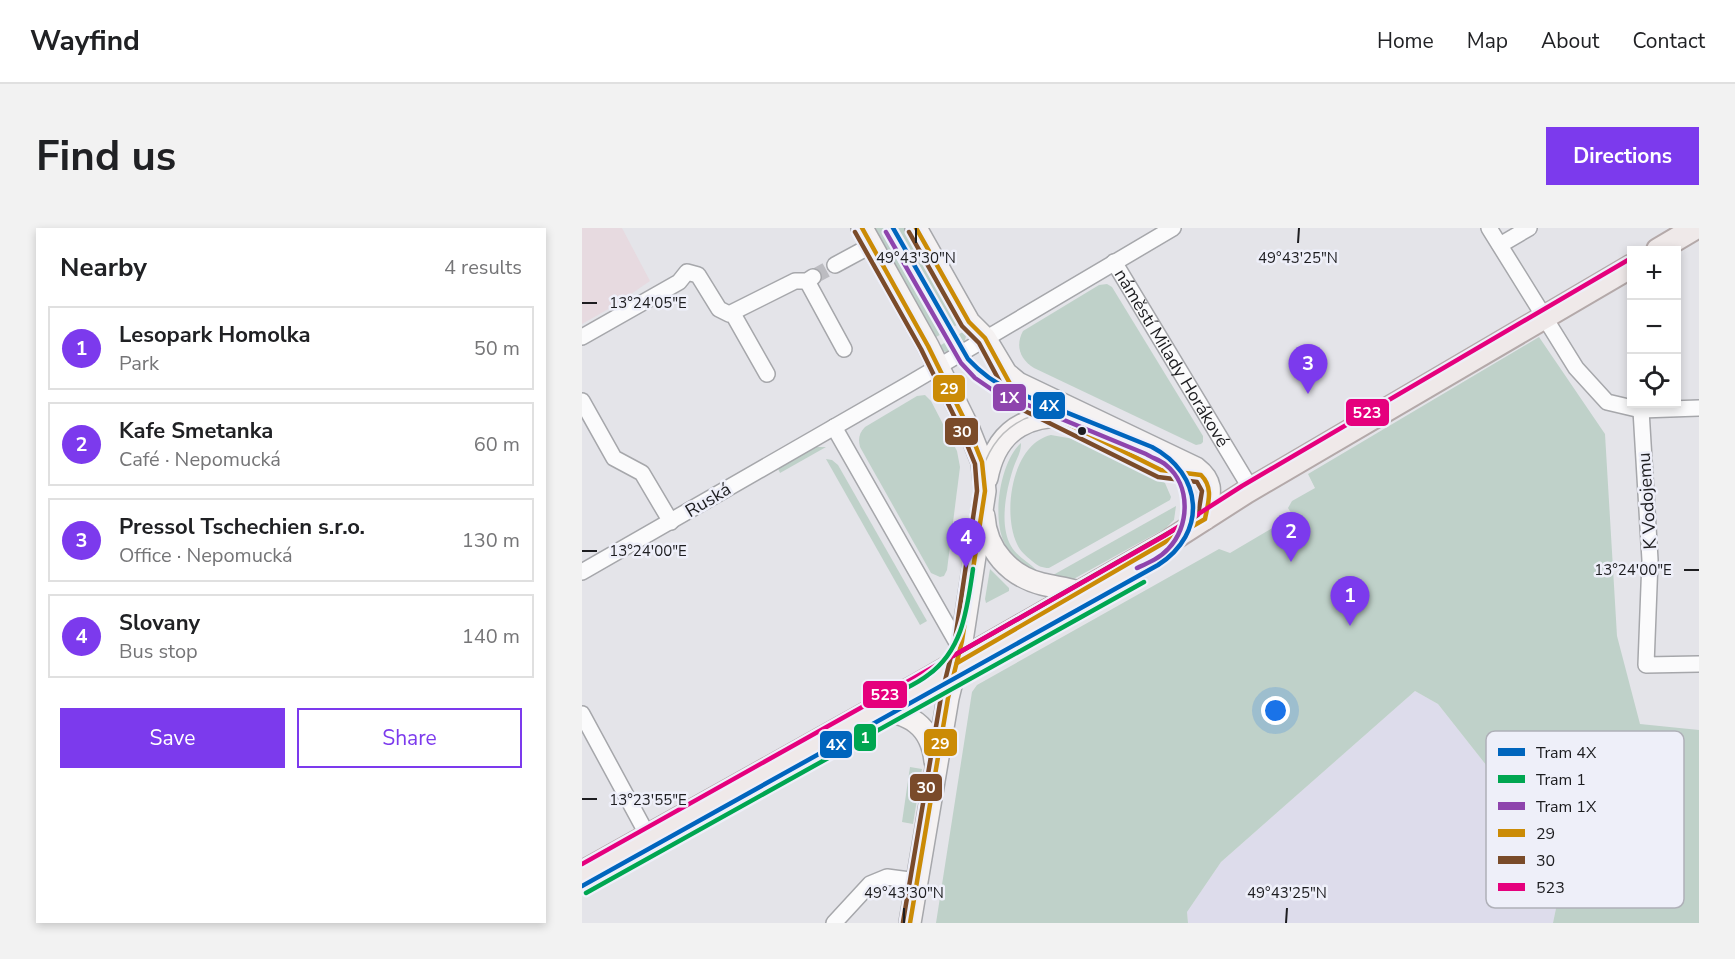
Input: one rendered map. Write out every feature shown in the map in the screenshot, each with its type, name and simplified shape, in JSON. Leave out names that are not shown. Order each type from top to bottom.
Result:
[{"type":"main road","points":[[916,228],[969,322],[985,338]]},
{"type":"main road","points":[[1665,246],[1695,228]]},
{"type":"main road","points":[[867,236],[939,366],[977,447],[982,462],[988,538],[998,556],[1013,571],[1042,584],[1062,586],[1079,592]]},
{"type":"main road","points":[[582,873],[876,708],[959,655],[1168,542],[1248,491],[1627,269]]},
{"type":"main road","name":"náměstí Milady Horákové","points":[[985,338],[1003,369],[1011,378],[1196,468],[1213,486],[1234,494],[1248,491]]},
{"type":"main road","points":[[910,923],[948,698],[959,655],[988,472],[996,451],[1005,437],[1033,420],[1052,416],[1095,419]]},
{"type":"main road","points":[[1205,476],[1210,494],[1205,519]]},
{"type":"main road","points":[[876,708],[903,714],[923,728],[934,753],[935,779]]},
{"type":"street","points":[[1114,262],[1173,228]]},
{"type":"street","points":[[1489,228],[1576,368],[1607,402],[1641,410],[1699,408]]},
{"type":"street","points":[[1500,245],[1529,228]]},
{"type":"street","points":[[835,265],[867,236]]},
{"type":"street","name":"náměstí Milady Horákové","points":[[834,427],[1114,262],[1248,491]]},
{"type":"street","points":[[582,337],[679,282],[687,272],[698,275],[719,309],[733,314],[795,281],[810,279],[844,349]]},
{"type":"street","points":[[733,314],[767,374]]},
{"type":"street","points":[[582,400],[614,458],[642,473],[671,522]]},
{"type":"street","name":"K Vodojemu","points":[[1641,410],[1650,560],[1646,665],[1699,664]]},
{"type":"street","points":[[834,427],[959,655]]},
{"type":"street","name":"Ruská","points":[[582,572],[834,427]]},
{"type":"street","points":[[582,714],[648,836]]},
{"type":"street","points":[[834,923],[870,884],[887,878],[917,881]]},
{"type":"shaded area","points":[[582,228],[622,228],[650,281],[582,324]]},
{"type":"shaded area","points":[[868,228],[909,228],[962,322],[931,340]]},
{"type":"shaded area","points":[[1107,284],[1112,287],[1203,436],[1201,444],[1196,445],[1034,368],[1022,356],[1019,342],[1023,331],[1099,285]]},
{"type":"shaded area","points":[[966,330],[964,342],[957,350],[947,352],[936,348]]},
{"type":"shaded area","points":[[1539,337],[1605,434],[1617,636],[1640,724],[1699,730],[1699,923],[1553,923],[1556,908],[1684,908],[1684,731],[1486,731],[1486,765],[1438,704],[1415,691],[1221,862],[1187,912],[1188,923],[936,923],[972,692],[977,685],[1219,549],[1230,553],[1293,516],[1288,508],[1292,501],[1315,488],[1308,474]]},
{"type":"shaded area","points":[[925,395],[931,401],[957,451],[960,467],[947,570],[944,576],[940,577],[931,573],[860,447],[859,441],[860,434],[865,427],[917,396]]},
{"type":"shaded area","points":[[1051,435],[1074,439],[1158,476],[1165,483],[1171,497],[1170,500],[1049,568],[1038,565],[1023,553],[1017,544],[1010,515],[1011,498],[1019,465],[1027,451],[1038,441]]},
{"type":"shaded area","points":[[1021,443],[1006,497],[1005,528],[1007,538],[1014,550],[1038,572],[1025,567],[1014,557],[1008,550],[1000,531],[999,505],[1003,476],[1014,452]]},
{"type":"shaded area","points":[[812,447],[826,447],[780,473],[777,466]]},
{"type":"shaded area","points":[[826,459],[838,465],[927,621],[920,625]]},
{"type":"shaded area","points":[[1176,506],[1174,520],[1166,528],[1070,581],[1046,579]]},
{"type":"shaded area","points":[[990,569],[1009,588],[1009,591],[986,603],[985,599]]},
{"type":"shaded area","points":[[1415,691],[1438,704],[1486,765],[1486,908],[1556,908],[1553,923],[1188,923],[1187,912],[1221,862]]},
{"type":"shaded area","points":[[910,767],[922,769],[913,824],[902,822]]},
{"type":"tunnel","points":[[813,277],[835,265]]},
{"type":"tram line","name":"4X","points":[[582,886],[1158,565],[1174,552],[1185,537],[1192,521],[1193,504],[1189,488],[1181,472],[1169,459],[1152,447],[1005,387],[983,373],[968,359],[893,228]]},
{"type":"tram line","name":"1X","points":[[886,232],[961,363],[975,378],[994,391],[1146,454],[1164,463],[1174,473],[1180,483],[1185,506],[1180,529],[1175,540],[1165,552],[1137,568]]},
{"type":"tram line","points":[[980,478],[994,446],[1016,423],[1046,414],[1063,414],[1081,419]]},
{"type":"tram line","name":"1","points":[[895,694],[928,675],[949,654],[965,614],[973,569]]},
{"type":"tram line","name":"1","points":[[586,893],[1144,582]]},
{"type":"transit line","name":"29","points":[[862,228],[928,346],[968,427],[982,462],[985,491],[962,641],[948,698],[910,923]]},
{"type":"transit line","name":"29","points":[[916,228],[969,322],[985,338],[1014,391],[1022,401],[1161,470],[1201,475],[1209,490],[1205,519],[957,663]]},
{"type":"transit line","name":"30","points":[[855,232],[921,349],[961,430],[975,464],[977,491],[955,640],[941,697],[903,922]]},
{"type":"transit line","name":"30","points":[[909,232],[962,326],[979,343],[1007,395],[1017,407],[1158,477],[1197,482],[1202,491],[1198,515],[1186,523],[953,656]]},
{"type":"transit line","name":"523","points":[[582,864],[1164,536],[1242,486],[1627,261]]},
{"type":"place","name":"Pressol Tschechien s.r.o.","points":[[1308,394]]},
{"type":"place","name":"Kafe Smetanka","points":[[1291,562]]},
{"type":"place","name":"Slovany","points":[[966,568]]},
{"type":"place","name":"Lesopark Homolka","points":[[1350,626]]}]
